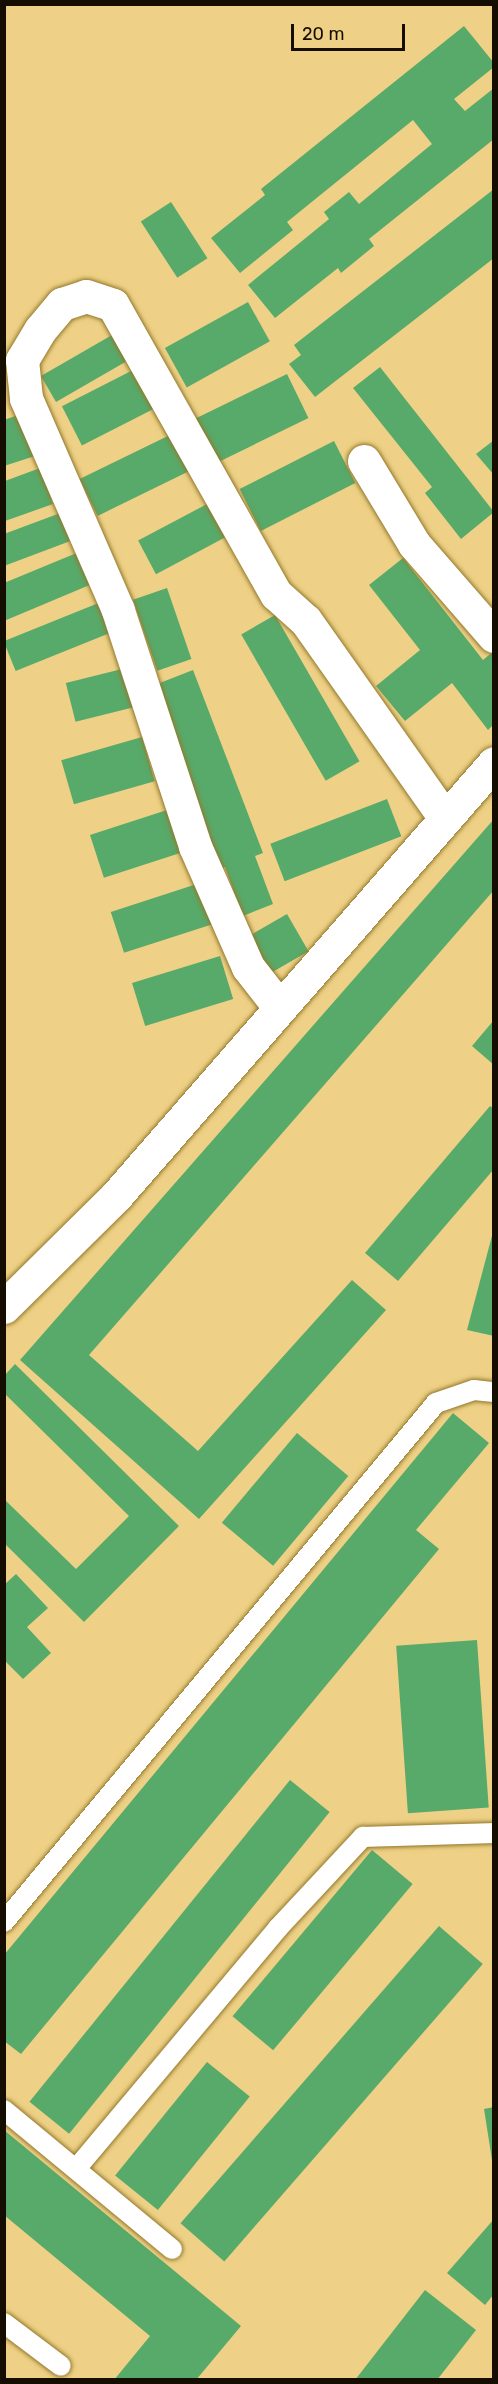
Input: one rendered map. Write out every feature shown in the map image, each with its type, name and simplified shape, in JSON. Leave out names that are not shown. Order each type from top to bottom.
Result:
[{"type":"street","points":[[280,1008],[248,967],[195,846],[118,610],[26,399],[22,360],[40,330],[62,304],[86,296],[113,306],[276,594],[306,621],[445,818]]},
{"type":"street","points":[[364,461],[414,544],[494,636]]},
{"type":"street","points":[[4,1307],[117,1195],[494,763]]},
{"type":"lane","points":[[4,1922],[436,1403],[474,1390],[494,1392]]},
{"type":"lane","points":[[76,2169],[278,1928],[363,1837],[494,1833]]},
{"type":"lane","points":[[4,2110],[172,2249]]},
{"type":"lane","points":[[4,2323],[61,2367]]},
{"type":"building","points":[[464,26],[494,63],[494,67],[454,99],[465,111],[494,88],[494,139],[369,239],[374,246],[341,273],[338,268],[275,318],[248,285],[329,219],[324,212],[349,192],[359,204],[432,144],[413,120],[287,222],[293,230],[240,273],[211,238],[265,195],[261,189]]},
{"type":"building","points":[[494,189],[494,258],[315,397],[289,364],[301,355],[294,345]]},
{"type":"building","points":[[171,202],[207,258],[177,278],[141,222]]},
{"type":"building","points":[[248,302],[270,341],[187,387],[165,348]]},
{"type":"building","points":[[112,335],[127,361],[56,402],[41,376]]},
{"type":"building","points":[[380,367],[494,512],[461,539],[425,493],[432,487],[353,388]]},
{"type":"building","points":[[135,369],[155,408],[82,445],[62,406]]},
{"type":"building","points":[[287,374],[308,418],[215,464],[194,420]]},
{"type":"building","points":[[21,414],[35,456],[4,466],[4,420]]},
{"type":"building","points":[[174,433],[192,470],[98,516],[80,479]]},
{"type":"building","points":[[494,440],[494,475],[476,454]]},
{"type":"building","points":[[334,441],[355,483],[261,531],[240,489]]},
{"type":"building","points":[[40,468],[53,504],[5,521],[5,481]]},
{"type":"building","points":[[207,504],[225,538],[156,574],[138,541]]},
{"type":"building","points":[[63,512],[73,540],[4,566],[4,534]]},
{"type":"building","points":[[79,552],[92,584],[4,621],[4,583]]},
{"type":"building","points":[[403,558],[483,660],[494,651],[494,724],[488,730],[452,683],[405,721],[376,686],[420,650],[369,585]]},
{"type":"building","points":[[167,588],[191,659],[157,671],[133,600]]},
{"type":"building","points":[[101,602],[113,632],[16,671],[4,641]]},
{"type":"building","points":[[275,615],[360,761],[326,781],[241,634]]},
{"type":"building","points":[[126,668],[136,707],[76,722],[66,683]]},
{"type":"building","points":[[193,670],[263,853],[255,856],[273,904],[243,916],[225,867],[217,870],[147,688]]},
{"type":"building","points":[[142,737],[155,781],[74,804],[61,760]]},
{"type":"building","points":[[387,799],[401,836],[285,881],[270,844]]},
{"type":"building","points":[[167,810],[181,853],[104,878],[90,835]]},
{"type":"building","points":[[494,819],[494,890],[89,1355],[198,1451],[352,1280],[386,1310],[199,1519],[20,1360]]},
{"type":"building","points":[[203,882],[216,923],[124,953],[111,912]]},
{"type":"building","points":[[287,914],[308,951],[270,974],[248,936]]},
{"type":"building","points":[[220,956],[233,999],[145,1026],[132,983]]},
{"type":"building","points":[[494,1020],[494,1065],[472,1046]]},
{"type":"building","points":[[490,1106],[494,1109],[494,1169],[398,1281],[365,1253]]},
{"type":"building","points":[[494,1232],[494,1336],[467,1330]]},
{"type":"building","points":[[15,1364],[179,1526],[84,1622],[4,1543],[4,1499],[76,1569],[129,1516],[4,1393],[4,1376]]},
{"type":"building","points":[[453,1413],[489,1443],[416,1530],[439,1549],[21,2054],[4,2041],[4,1955]]},
{"type":"building","points":[[297,1433],[348,1476],[273,1566],[222,1523]]},
{"type":"building","points":[[16,1574],[48,1608],[27,1627],[51,1653],[23,1679],[4,1660],[4,1585]]},
{"type":"building","points":[[477,1640],[489,1808],[408,1813],[396,1646]]},
{"type":"building","points":[[290,1780],[330,1812],[69,2134],[29,2102]]},
{"type":"building","points":[[372,1850],[413,1884],[273,2050],[233,2016]]},
{"type":"building","points":[[439,1926],[483,1964],[224,2261],[181,2223]]},
{"type":"building","points":[[207,2062],[250,2097],[158,2210],[115,2175]]},
{"type":"building","points":[[494,2107],[494,2160],[492,2160],[484,2109]]},
{"type":"building","points":[[4,2130],[241,2326],[196,2380],[114,2380],[150,2336],[4,2215]]},
{"type":"building","points":[[494,2219],[494,2294],[485,2305],[447,2273]]},
{"type":"building","points":[[425,2290],[476,2330],[437,2380],[355,2380]]}]
